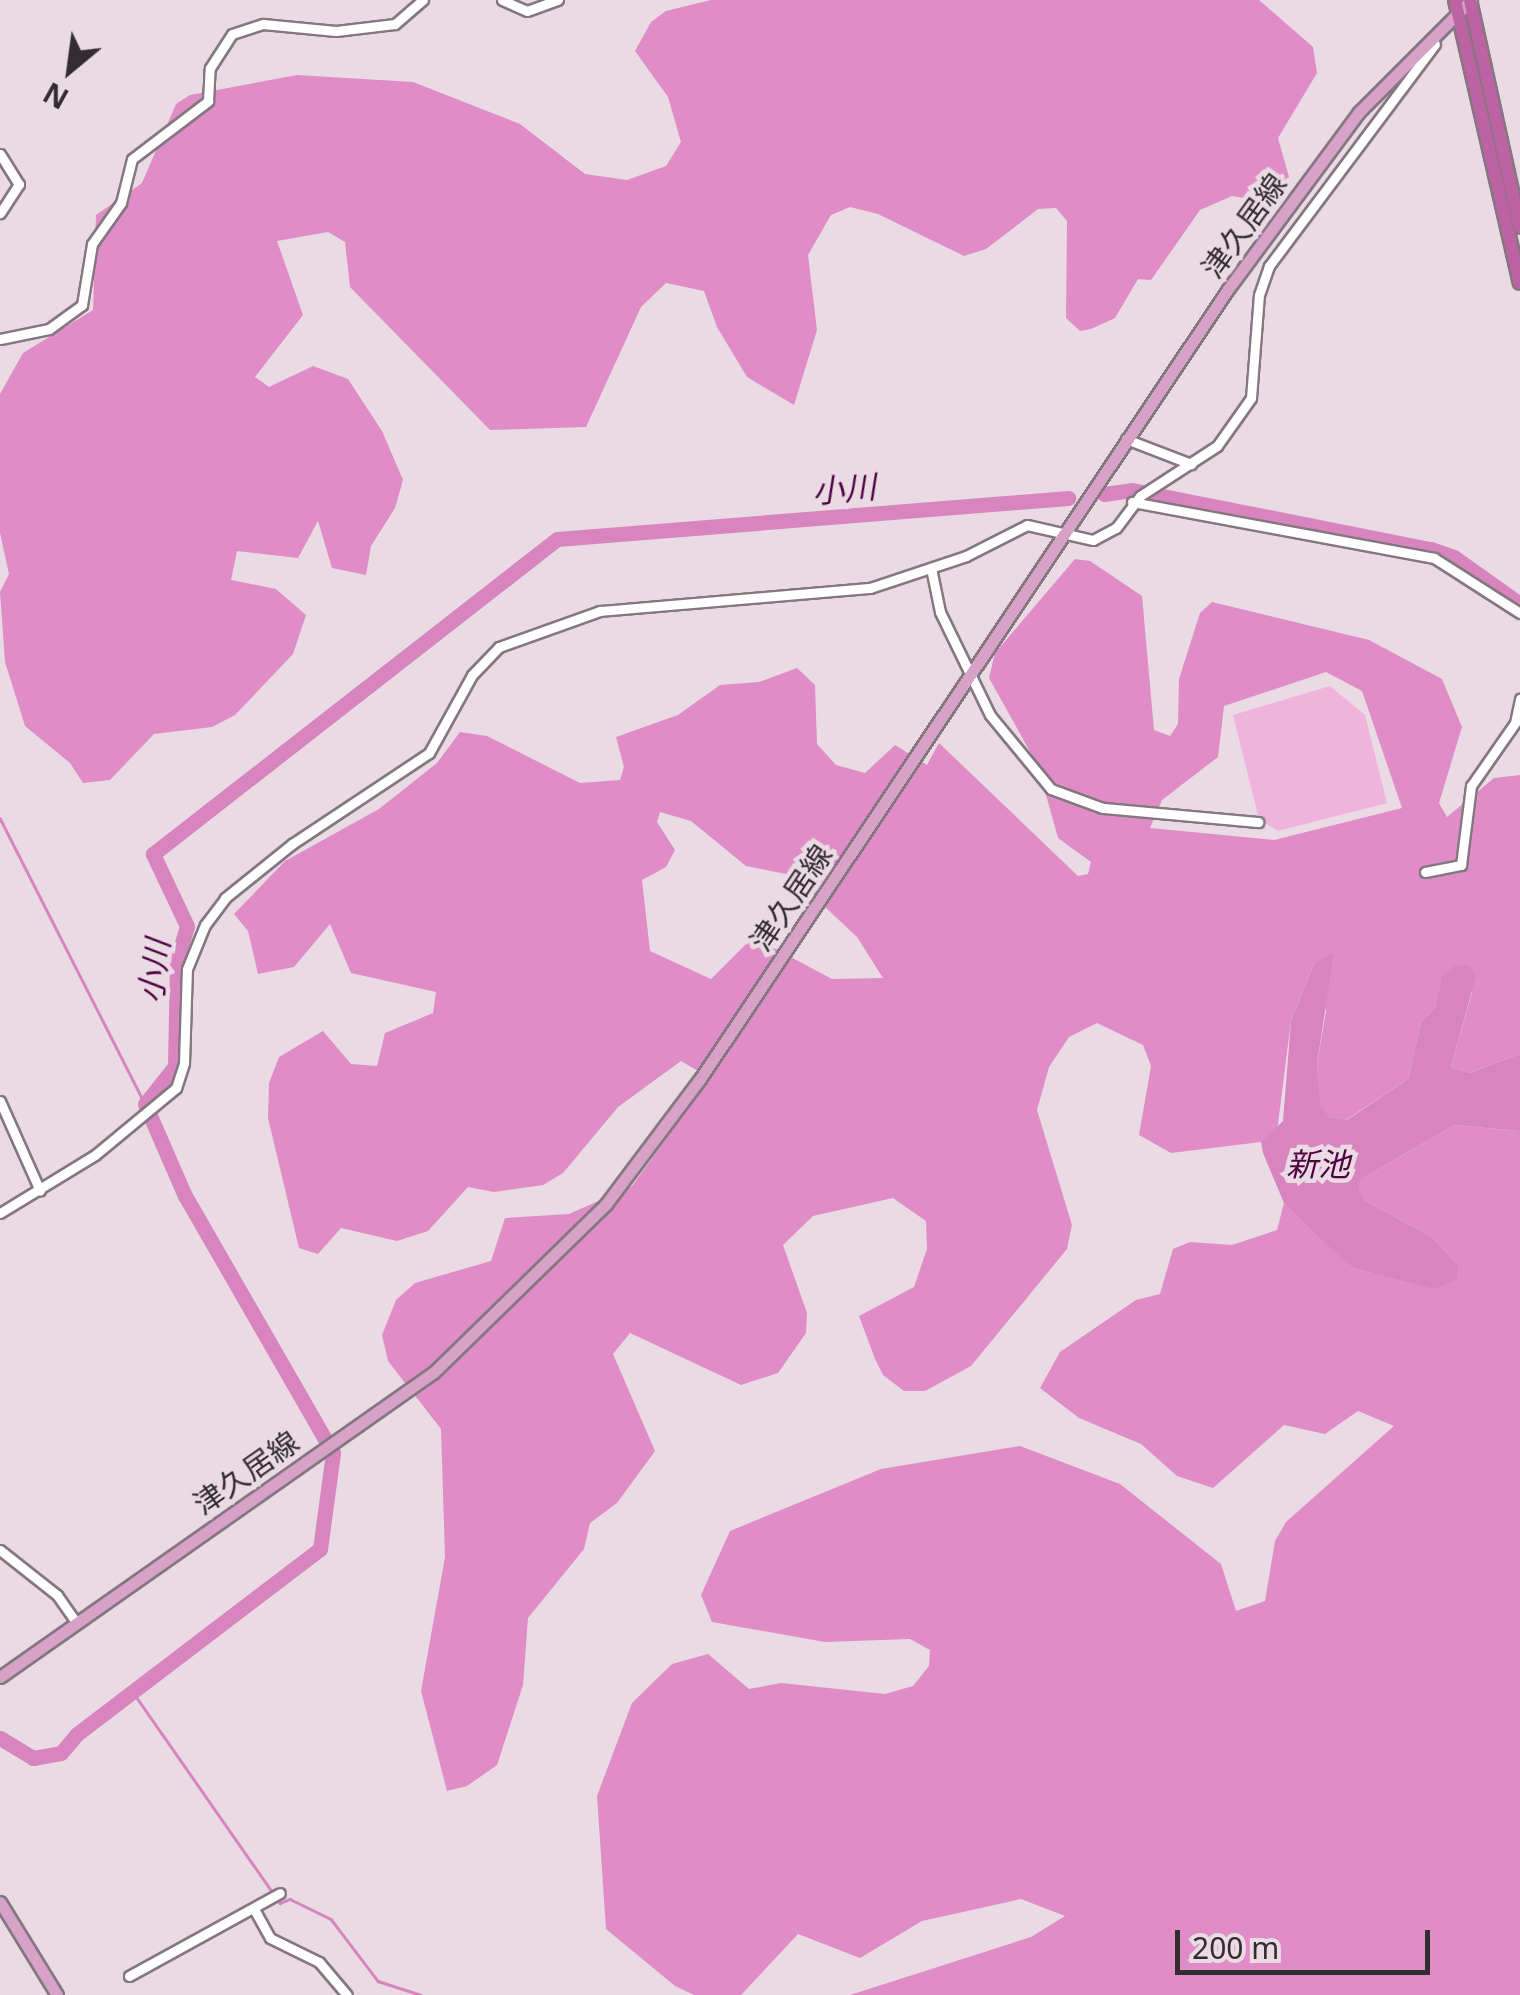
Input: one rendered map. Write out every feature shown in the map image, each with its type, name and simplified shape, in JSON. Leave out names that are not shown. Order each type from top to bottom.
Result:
[{"type":"highway","points":[[1470,0],[1520,227]]},
{"type":"highway","points":[[1456,5],[1520,283]]},
{"type":"main road","name":"津久居線","points":[[0,1677],[338,1440],[468,1343],[626,1180],[700,1079],[1126,439],[1269,234],[1359,112],[1456,5],[1470,0]]},
{"type":"main road","points":[[0,1902],[57,1995]]},
{"type":"street","points":[[0,339],[50,329],[82,306],[92,244],[121,203],[132,159],[208,102],[210,68],[232,34],[263,24],[327,31],[395,24],[422,0]]},
{"type":"street","points":[[502,0],[527,10],[558,0]]},
{"type":"street","points":[[0,1213],[40,1191],[156,1108],[182,1075],[191,950],[224,898],[292,844],[416,766],[440,740],[478,666],[499,647],[600,611],[826,594],[932,568],[1028,525],[1064,536],[1103,537],[1140,496],[1217,446],[1251,398],[1259,296],[1280,250],[1435,44]]},
{"type":"street","points":[[0,154],[20,184],[0,212]]},
{"type":"street","points":[[1269,234],[1280,250]]},
{"type":"street","points":[[1126,439],[1192,464]]},
{"type":"street","points":[[1140,496],[1442,560],[1520,613]]},
{"type":"street","points":[[932,568],[940,612],[1011,747],[1051,789],[1103,808],[1258,822]]},
{"type":"street","points":[[1425,872],[1461,864],[1471,786],[1515,723],[1520,699]]},
{"type":"street","points":[[0,1101],[40,1191]]},
{"type":"street","points":[[0,1550],[57,1595],[76,1622]]},
{"type":"street","points":[[129,1976],[280,1893]]},
{"type":"street","points":[[254,1909],[270,1938],[319,1962],[347,1995]]},
{"type":"shaded area","points":[[711,0],[1259,0],[1313,47],[1317,73],[1278,138],[1289,177],[1268,202],[1232,196],[1200,210],[1151,280],[1138,279],[1115,318],[1091,329],[1080,331],[1066,318],[1067,221],[1056,208],[1038,209],[986,249],[964,256],[878,214],[850,207],[831,215],[808,255],[817,330],[794,405],[747,377],[717,327],[704,291],[666,283],[641,307],[586,427],[490,430],[350,287],[345,242],[328,232],[277,241],[303,315],[255,377],[269,387],[313,366],[348,379],[382,431],[403,480],[395,508],[371,546],[366,575],[332,568],[318,521],[298,558],[237,551],[231,580],[276,589],[306,615],[293,654],[235,715],[212,727],[154,734],[110,780],[83,783],[70,763],[25,726],[5,662],[0,592],[9,574],[0,533],[0,394],[23,353],[93,310],[96,215],[142,183],[176,104],[190,95],[297,75],[413,82],[520,124],[585,174],[627,180],[666,166],[681,142],[668,97],[635,51],[651,22],[666,11]]},
{"type":"shaded area","points":[[1075,559],[1090,561],[1142,596],[1154,730],[1170,736],[1178,724],[1179,679],[1200,613],[1212,602],[1369,640],[1442,679],[1462,727],[1439,803],[1447,817],[1494,778],[1520,775],[1520,1054],[1470,1073],[1451,1067],[1472,992],[1441,978],[1435,1008],[1421,1022],[1408,1079],[1346,1120],[1330,1117],[1319,1105],[1317,1064],[1326,1011],[1314,964],[1291,1021],[1277,1132],[1261,1142],[1171,1153],[1139,1135],[1151,1066],[1143,1045],[1097,1023],[1069,1037],[1049,1067],[1037,1110],[1072,1225],[1067,1249],[971,1366],[925,1391],[904,1391],[883,1375],[875,1359],[859,1316],[914,1287],[927,1249],[926,1221],[893,1198],[813,1216],[783,1245],[807,1313],[806,1333],[778,1373],[741,1385],[630,1333],[613,1354],[655,1451],[617,1503],[590,1523],[584,1549],[528,1618],[523,1685],[497,1765],[467,1786],[447,1791],[421,1691],[445,1557],[441,1429],[388,1361],[382,1335],[396,1300],[415,1283],[491,1261],[505,1218],[569,1214],[632,1186],[710,1078],[681,1061],[618,1107],[563,1173],[543,1185],[494,1192],[468,1187],[428,1231],[397,1241],[341,1228],[318,1254],[299,1248],[268,1118],[269,1083],[279,1057],[323,1031],[351,1064],[377,1066],[385,1033],[433,1013],[436,992],[351,973],[330,924],[294,967],[258,974],[248,931],[234,914],[285,861],[379,809],[437,763],[460,732],[487,736],[580,783],[620,780],[624,767],[616,737],[678,715],[720,685],[759,682],[797,668],[815,685],[817,744],[836,765],[865,773],[895,745],[927,765],[939,743],[1078,876],[1088,874],[1091,862],[1058,838],[1038,766],[989,678],[995,653]],"holes":[[[1326,672],[1362,691],[1402,808],[1274,840],[1150,828],[1162,800],[1218,757],[1224,706]],[[660,812],[691,821],[746,866],[791,875],[857,937],[883,978],[832,979],[753,937],[711,979],[650,951],[642,880],[666,867],[675,850],[657,822]]]},
{"type":"shaded area","points":[[1330,686],[1365,715],[1387,803],[1278,831],[1259,819],[1233,715]]},
{"type":"shaded area","points":[[1454,1125],[1520,1131],[1520,1995],[850,1995],[1031,1937],[1065,1916],[1021,1899],[922,1921],[860,1958],[798,1934],[741,1995],[694,1995],[675,1986],[606,1929],[597,1796],[632,1703],[672,1664],[708,1654],[749,1689],[781,1683],[885,1694],[913,1686],[929,1666],[930,1650],[910,1639],[825,1642],[712,1622],[701,1595],[730,1531],[881,1469],[1020,1446],[1120,1484],[1221,1564],[1236,1611],[1265,1601],[1275,1541],[1286,1522],[1394,1426],[1358,1411],[1325,1434],[1284,1425],[1213,1488],[1177,1476],[1141,1444],[1079,1418],[1040,1388],[1060,1352],[1136,1300],[1160,1294],[1173,1249],[1190,1242],[1232,1245],[1277,1230],[1284,1203],[1356,1269],[1435,1288],[1458,1265],[1432,1237],[1364,1200],[1357,1189],[1362,1179]]},
{"type":"water","name":"新池","points":[[1334,952],[1317,1064],[1320,1105],[1330,1117],[1347,1120],[1408,1079],[1421,1022],[1435,1008],[1441,977],[1455,965],[1469,966],[1476,976],[1451,1067],[1470,1073],[1520,1054],[1520,1131],[1454,1125],[1362,1179],[1358,1188],[1364,1200],[1432,1237],[1458,1265],[1457,1279],[1435,1289],[1356,1269],[1342,1259],[1284,1203],[1263,1153],[1261,1142],[1283,1121],[1291,1021],[1314,964]]},
{"type":"waterway","name":"小川","points":[[1104,494],[1132,490],[1431,549],[1454,557],[1520,604]]},
{"type":"waterway","name":"小川","points":[[0,1738],[33,1758],[61,1753],[77,1734],[320,1549],[333,1453],[185,1196],[145,1104],[175,1066],[177,959],[187,926],[153,854],[557,539],[1068,498]]},
{"type":"waterway","points":[[0,818],[145,1104]]},
{"type":"waterway","points":[[135,1695],[280,1903],[290,1899],[331,1919],[378,1981],[421,1995]]}]
